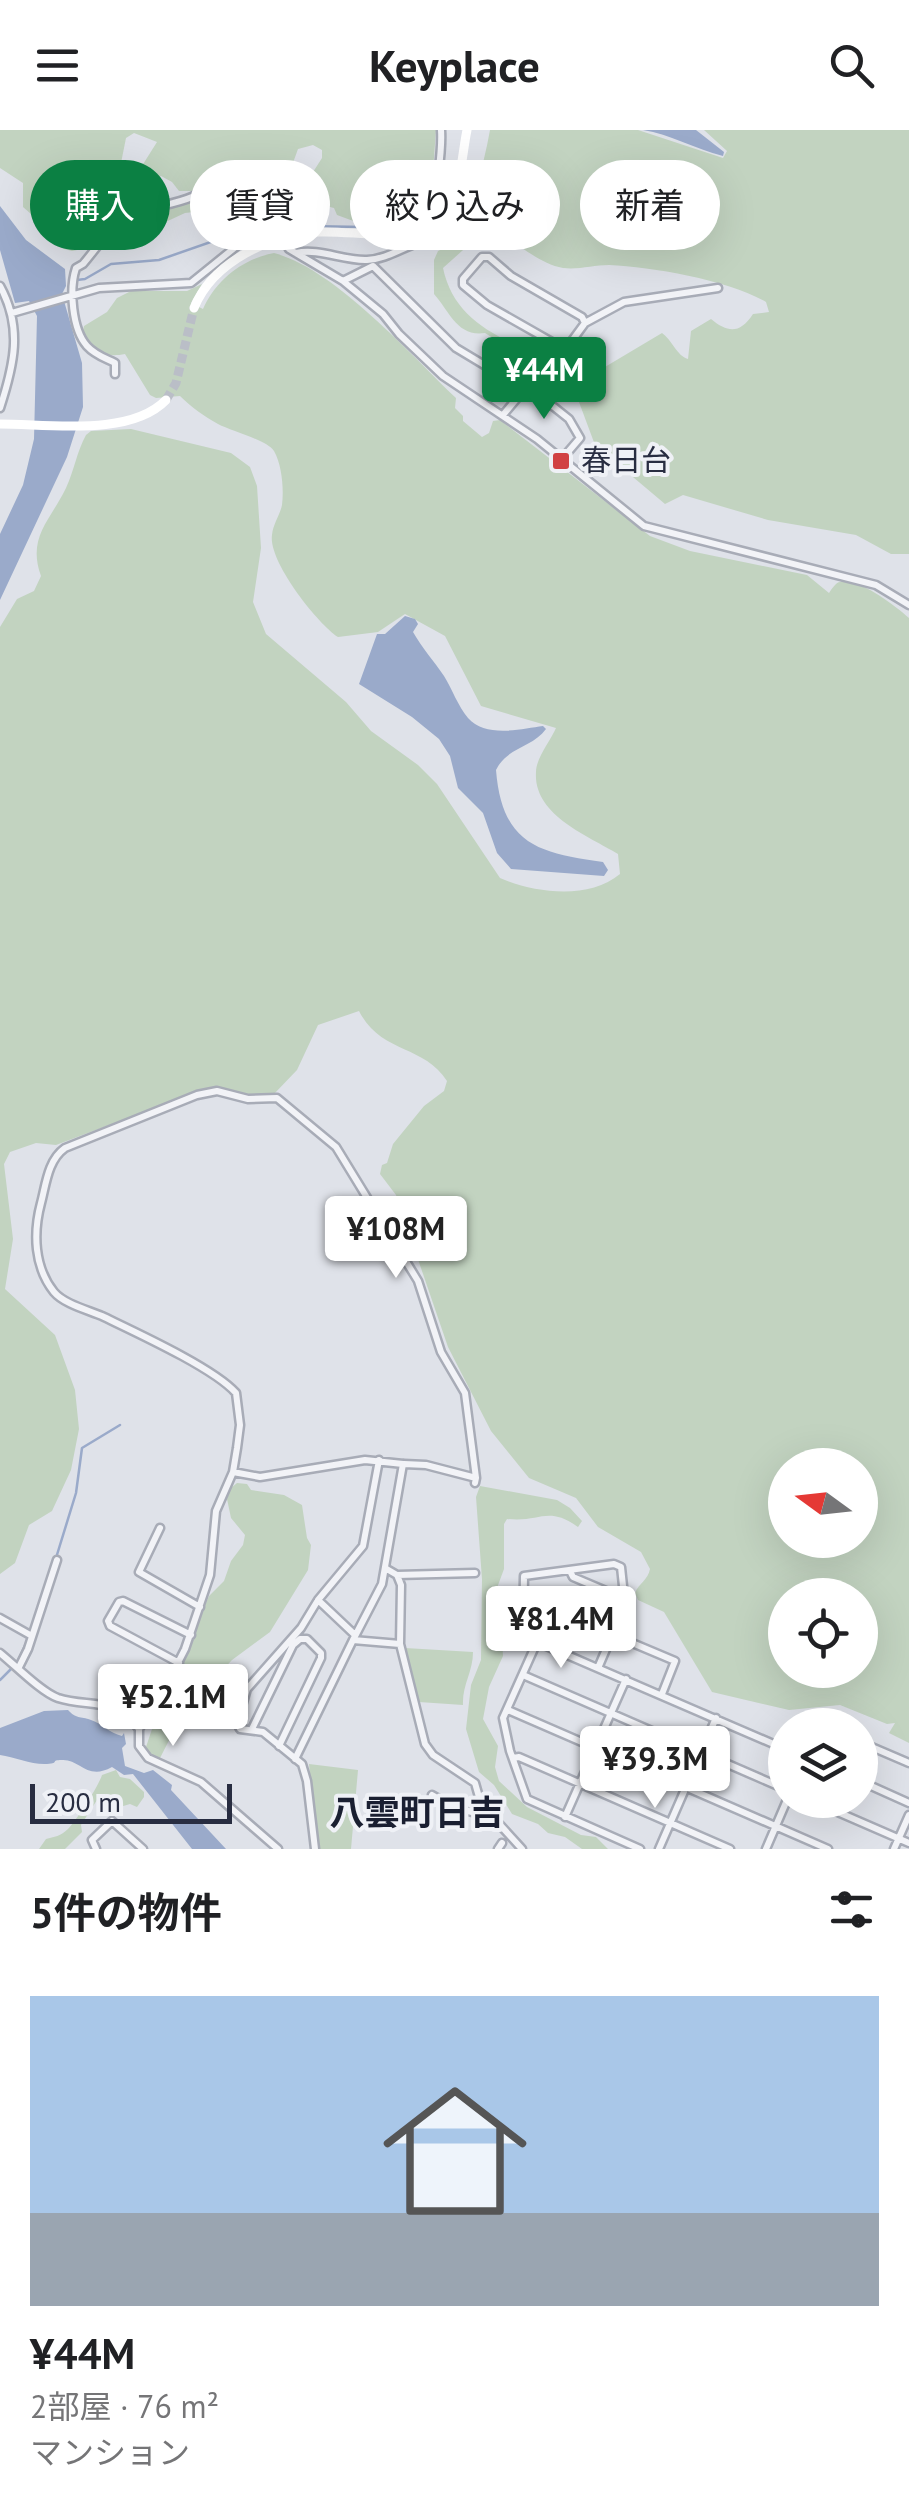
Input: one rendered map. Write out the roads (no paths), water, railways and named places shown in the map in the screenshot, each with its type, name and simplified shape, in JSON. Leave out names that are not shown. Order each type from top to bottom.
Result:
[{"type":"street","points":[[441,130],[442,160]]},
{"type":"street","points":[[461,160],[467,130]]},
{"type":"street","points":[[115,374],[115,363],[93,352],[82,338],[72,297],[76,268],[119,222],[190,197]]},
{"type":"street","points":[[15,313],[99,288],[183,286],[233,250]]},
{"type":"street","points":[[194,308],[206,285],[224,267],[260,250]]},
{"type":"street","points":[[292,250],[343,281],[383,314],[398,334],[443,376],[503,415],[644,526],[876,585],[909,605]]},
{"type":"street","points":[[294,253],[307,250],[370,263],[456,348],[526,388],[569,419],[579,434],[579,443],[562,460]]},
{"type":"street","points":[[343,281],[399,250]]},
{"type":"street","points":[[563,353],[559,346],[487,305],[463,284],[463,279],[488,256],[510,276],[582,318],[584,323]]},
{"type":"street","points":[[0,286],[15,313],[16,336],[12,371],[0,408]]},
{"type":"street","points":[[503,415],[545,366],[563,353],[584,323],[624,302],[718,288]]},
{"type":"street","points":[[0,369],[12,371]]},
{"type":"street","points":[[0,424],[85,424],[139,419],[166,400]]},
{"type":"street","points":[[233,1472],[260,1477],[339,1462],[380,1460],[426,1464],[475,1480],[465,1393],[441,1352],[418,1282],[346,1162],[323,1134],[282,1100],[248,1099],[216,1091],[120,1124],[60,1151],[39,1210],[36,1243],[40,1265],[57,1296],[207,1372],[236,1392],[240,1425],[233,1472],[216,1511],[210,1575],[179,1662],[139,1729],[139,1746],[148,1758],[195,1777],[278,1849]]},
{"type":"street","points":[[315,1849],[302,1764],[263,1732],[236,1725],[245,1692],[301,1628],[318,1600],[363,1546],[380,1460]]},
{"type":"street","points":[[296,1759],[354,1637],[378,1596],[403,1464]]},
{"type":"street","points":[[160,1528],[139,1572],[200,1606]]},
{"type":"street","points":[[18,1667],[57,1560]]},
{"type":"street","points":[[598,1668],[626,1599],[620,1567],[614,1564],[524,1576],[523,1634],[537,1642],[768,1741]]},
{"type":"street","points":[[385,1568],[397,1575],[476,1574]]},
{"type":"street","points":[[570,1570],[573,1576],[626,1599]]},
{"type":"street","points":[[397,1575],[401,1585],[400,1644],[428,1750],[474,1783],[481,1804],[522,1849]]},
{"type":"street","points":[[523,1597],[675,1661],[662,1694]]},
{"type":"street","points":[[318,1600],[354,1637],[400,1644]]},
{"type":"street","points":[[179,1662],[108,1623],[123,1601],[191,1635]]},
{"type":"street","points":[[0,1618],[30,1636]]},
{"type":"street","points":[[252,1729],[293,1645],[302,1638],[309,1641],[321,1658],[279,1746]]},
{"type":"street","points":[[537,1642],[503,1718],[528,1799],[640,1849]]},
{"type":"street","points":[[0,1653],[51,1695],[108,1707],[132,1720],[139,1729]]},
{"type":"street","points":[[523,1675],[768,1782]]},
{"type":"street","points":[[566,1817],[626,1680]]},
{"type":"street","points":[[508,1710],[828,1849]]},
{"type":"street","points":[[659,1849],[716,1718]]},
{"type":"street","points":[[878,1750],[909,1763]]},
{"type":"street","points":[[513,1758],[519,1757],[730,1849]]},
{"type":"street","points":[[878,1790],[909,1803]]},
{"type":"street","points":[[432,1795],[454,1807],[496,1818]]},
{"type":"street","points":[[894,1849],[909,1816]]},
{"type":"street","points":[[766,1849],[780,1818]]},
{"type":"street","points":[[852,1818],[909,1843]]},
{"type":"street","points":[[96,1849],[92,1840],[112,1822],[143,1849]]},
{"type":"water","points":[[643,130],[696,130],[724,152],[723,156],[663,135]]},
{"type":"water","points":[[0,206],[30,243],[30,250],[39,250],[65,269],[66,286],[62,294],[82,363],[83,407],[67,457],[0,600],[0,534],[23,485],[34,439],[37,316],[29,301],[15,303],[0,250]]},
{"type":"water","points":[[405,616],[415,619],[418,624],[413,632],[475,724],[493,730],[543,726],[546,729],[506,757],[496,770],[506,815],[516,830],[543,849],[603,862],[608,870],[604,876],[511,869],[497,853],[483,813],[458,788],[450,756],[439,739],[359,684],[377,634],[385,634]]},
{"type":"water","points":[[68,1710],[117,1735],[124,1733],[125,1766],[144,1773],[153,1770],[172,1785],[171,1790],[226,1849],[192,1849],[133,1774],[124,1775],[112,1767],[96,1772],[68,1761],[41,1764],[0,1755],[0,1728],[44,1711]]},
{"type":"waterway","points":[[77,280],[111,264],[159,260],[248,229],[266,214],[303,226],[350,227]]},
{"type":"waterway","points":[[56,1558],[76,1493],[82,1448],[120,1425]]},
{"type":"waterway","points":[[18,1661],[27,1641]]},
{"type":"waterway","points":[[0,1680],[11,1669]]},
{"type":"tunnel","points":[[166,400],[176,383],[194,308]]},
{"type":"place","name":"春日台","points":[[561,461]]},
{"type":"district","name":"八雲町日吉","points":[[417,1813]]}]
